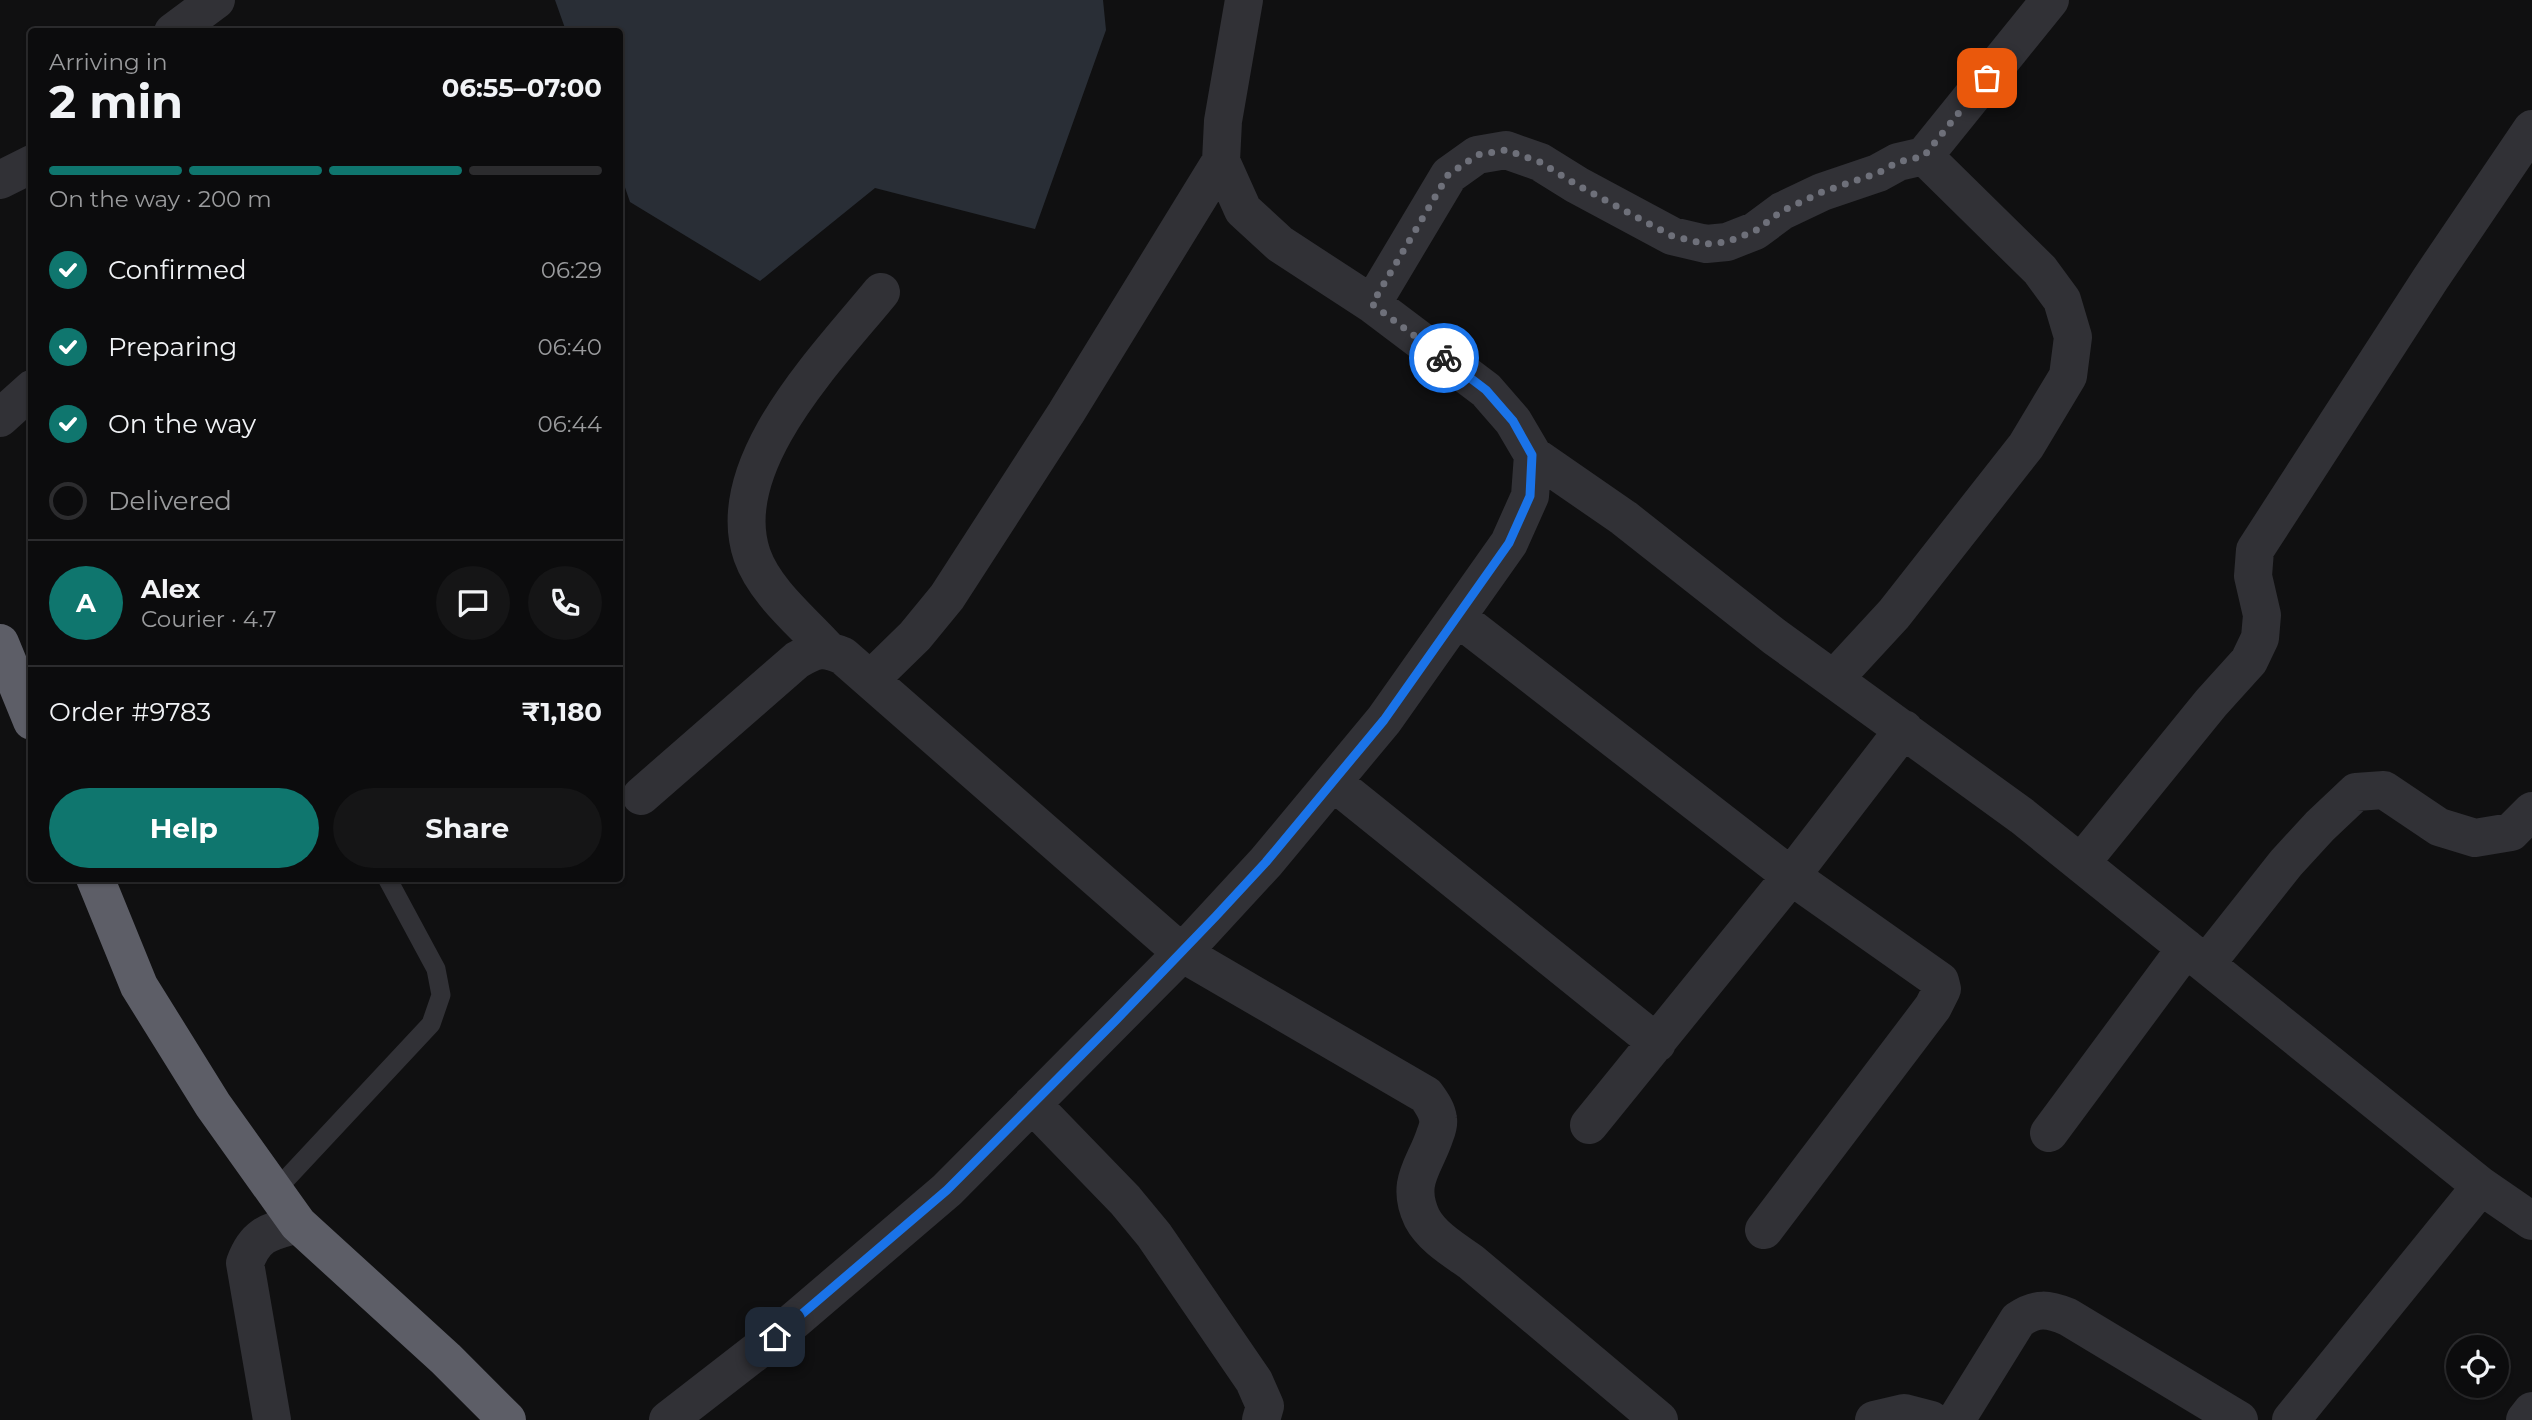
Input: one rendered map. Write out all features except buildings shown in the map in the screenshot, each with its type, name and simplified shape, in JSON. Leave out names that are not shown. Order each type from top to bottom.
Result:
[{"type":"highway","points":[[0,643],[28,711]]},
{"type":"highway","points":[[97,882],[139,986],[213,1105],[298,1224],[446,1359],[507,1420]]},
{"type":"street","points":[[178,28],[216,0]]},
{"type":"street","points":[[1244,0],[1223,121],[1221,161],[1243,210],[1280,244],[1372,304],[1486,390],[1513,421],[1532,455],[1624,518],[1775,637],[2011,808],[2481,1186],[2532,1221]]},
{"type":"street","points":[[1372,304],[1448,175],[1477,155],[1506,150],[1540,162],[1672,236],[1706,244],[1727,242],[1755,231],[1782,211],[1822,192],[1878,173],[1898,162],[1924,156],[2050,0]]},
{"type":"street","points":[[2081,863],[2249,660],[2260,638],[2262,614],[2253,576],[2255,550],[2431,278],[2532,129]]},
{"type":"street","points":[[1834,679],[1894,614],[2026,446],[2067,376],[2073,337],[2062,300],[2040,270],[1924,156]]},
{"type":"street","points":[[871,679],[915,636],[947,597],[1066,413],[1221,161]]},
{"type":"street","points":[[0,180],[28,166]]},
{"type":"street","points":[[828,650],[768,586],[752,555],[747,531],[750,492],[760,459],[792,402],[881,292]]},
{"type":"street","points":[[0,418],[28,393]]},
{"type":"street","points":[[668,1420],[775,1337],[947,1190],[1182,953],[1266,862],[1384,720],[1509,543],[1530,496],[1532,455]]},
{"type":"street","points":[[1457,617],[1791,876],[1940,981],[1941,989],[1933,1007],[1765,1230]]},
{"type":"street","points":[[641,796],[797,660],[814,650],[828,650],[843,656],[1182,953],[1426,1095],[1435,1107],[1439,1122],[1433,1142],[1420,1165],[1415,1192],[1423,1219],[1439,1239],[1471,1262],[1659,1420]]},
{"type":"street","points":[[1589,1125],[1791,876],[1903,729]]},
{"type":"street","points":[[1333,782],[1657,1043]]},
{"type":"street","points":[[2049,1133],[2196,956],[2356,792],[2384,790],[2439,827],[2474,838],[2511,832],[2532,811]]},
{"type":"street","points":[[1032,1104],[1125,1200],[1154,1235],[1254,1381],[1265,1406],[1261,1420]]},
{"type":"street","points":[[2291,1420],[2481,1186]]},
{"type":"street","points":[[272,1420],[245,1263],[252,1245],[272,1231],[298,1224]]},
{"type":"street","points":[[1956,1420],[2018,1320],[2031,1311],[2048,1309],[2068,1317],[2239,1420]]},
{"type":"street","points":[[2525,1420],[2532,1412]]},
{"type":"street","points":[[1874,1420],[1904,1413],[1931,1420]]},
{"type":"lane","points":[[275,1191],[431,1024],[441,995],[436,969],[389,882]]},
{"type":"shaded area","points":[[555,0],[1103,0],[1106,30],[1035,229],[875,188],[760,281],[630,202],[623,182],[623,28],[565,28]]},
{"type":"way so far","points":[[1444,358],[1372,304],[1448,175],[1477,155],[1506,150],[1540,162],[1672,236],[1706,244],[1727,242],[1755,231],[1782,211],[1822,192],[1878,173],[1898,162],[1924,156],[1987,78]]},
{"type":"route","points":[[775,1337],[947,1190],[1182,953],[1266,862],[1384,720],[1509,543],[1530,496],[1532,455],[1513,421],[1486,390],[1444,358]]}]
